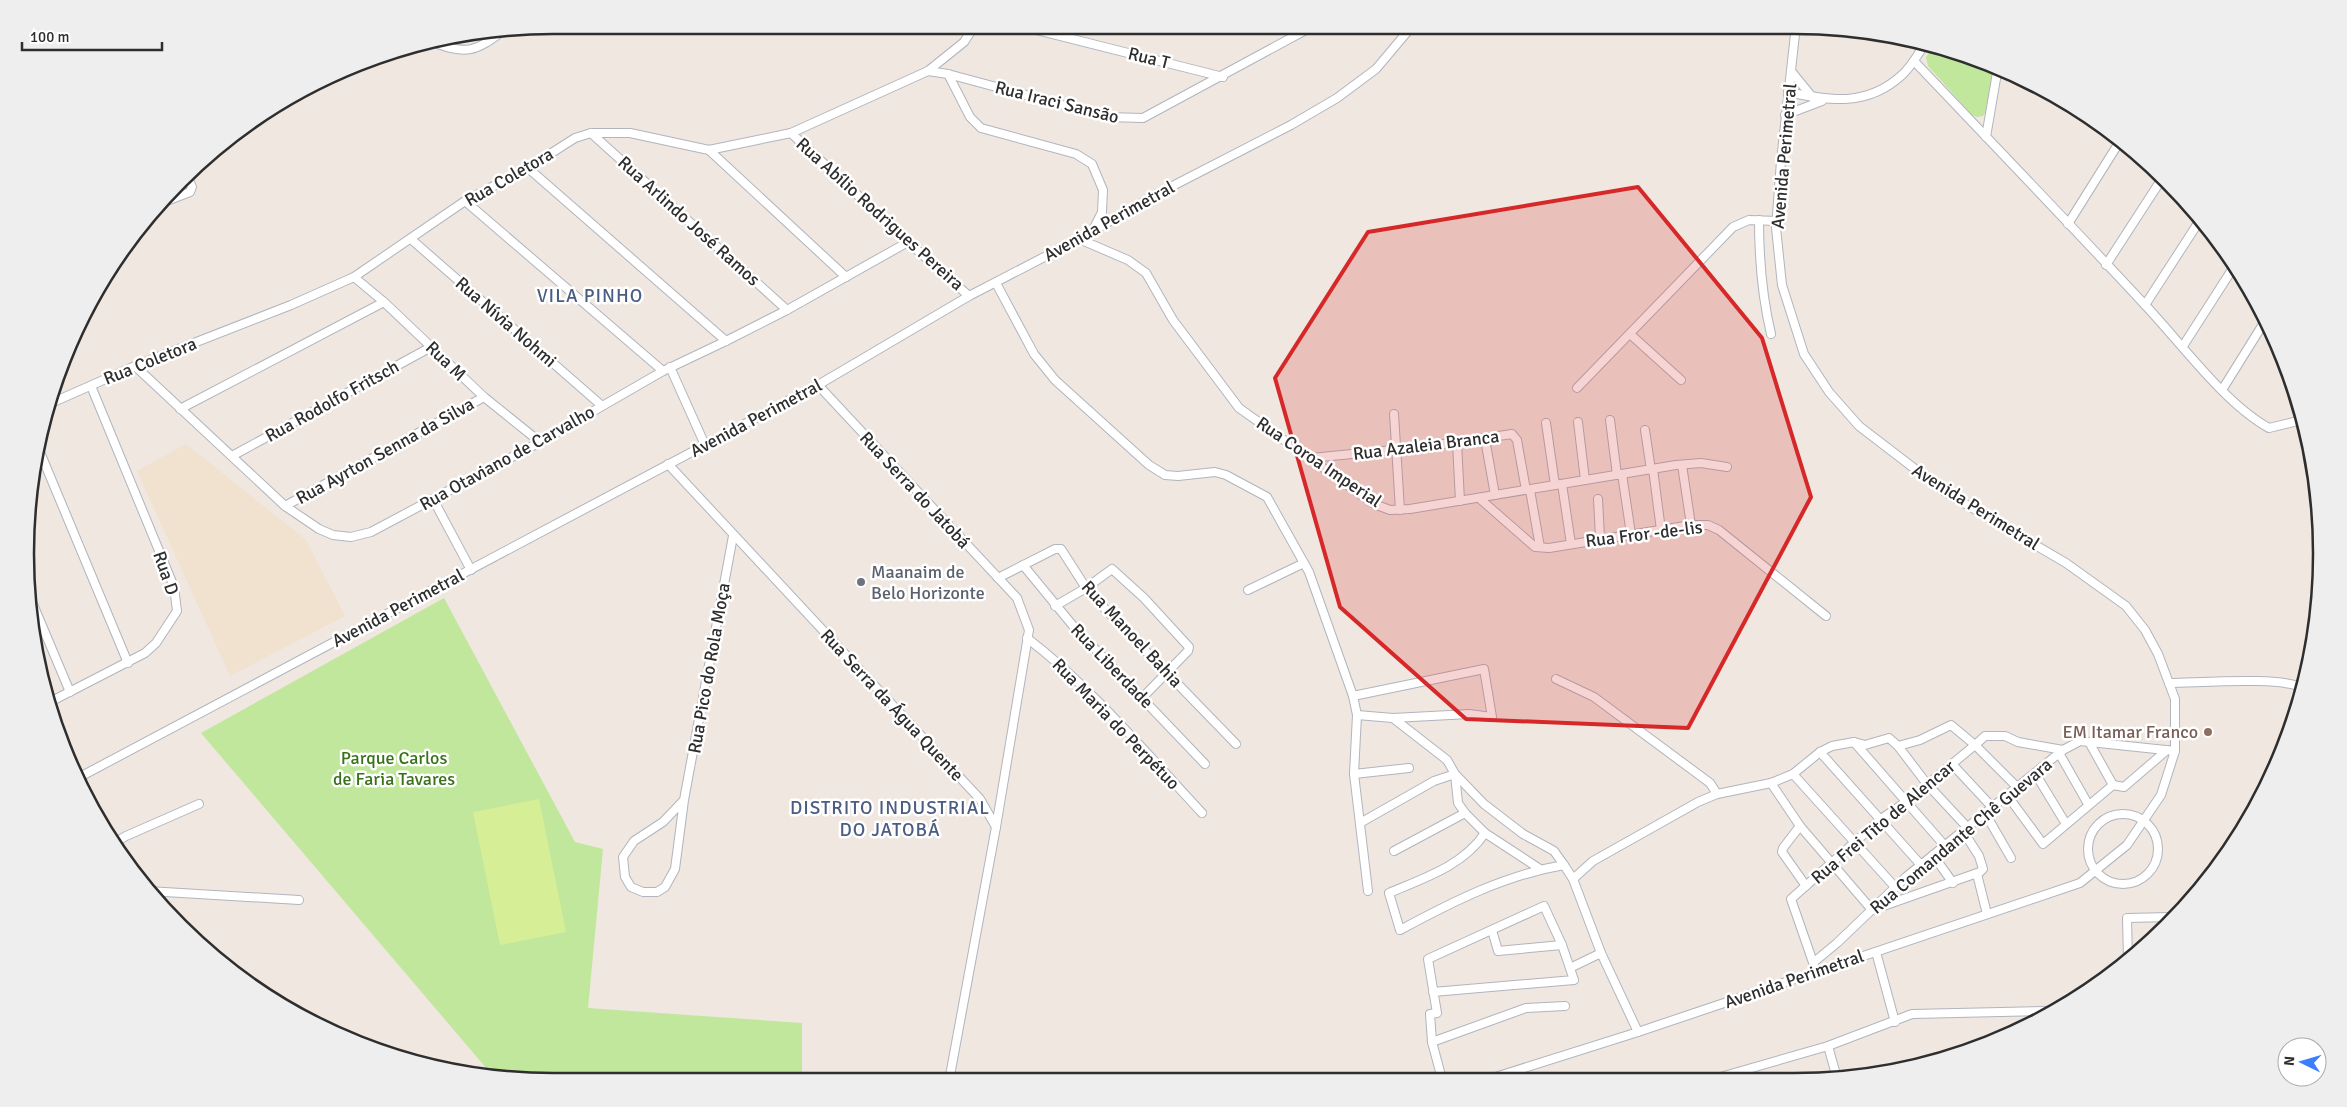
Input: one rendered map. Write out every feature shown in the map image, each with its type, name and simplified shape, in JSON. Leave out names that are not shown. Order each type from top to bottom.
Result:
[{"type":"street","name":"Rua Coletora","points":[[57,401],[135,366],[291,306],[354,277],[412,240],[465,202],[528,168],[575,138],[591,133],[630,133],[709,150],[790,133],[928,71],[964,42],[970,34]]},
{"type":"street","name":"Rua T","points":[[1053,34],[1223,76]]},
{"type":"street","name":"Rua Iraci Sansão","points":[[928,71],[948,74],[1107,117],[1143,118],[1298,34]]},
{"type":"street","name":"Avenida Perimetral","points":[[83,775],[818,385],[969,296],[1079,239],[1337,98],[1376,69],[1405,34]]},
{"type":"street","name":"Avenida Perimetral","points":[[1508,1073],[1638,1032],[2080,883],[2096,872],[2127,845],[2161,795],[2171,750],[2176,699],[2158,654],[2145,630],[2126,606],[2066,563],[1945,492],[1859,426],[1829,392],[1804,354],[1782,285],[1777,221],[1785,115],[1795,34]]},
{"type":"street","points":[[443,46],[454,50],[471,49],[483,46],[494,37]]},
{"type":"street","points":[[1788,92],[1824,100],[1848,100],[1874,94],[1903,74],[1921,50]]},
{"type":"street","points":[[1914,61],[2145,305],[2222,390],[2269,428],[2296,421]]},
{"type":"street","points":[[1791,71],[1813,98]]},
{"type":"street","points":[[948,74],[970,117],[982,128],[1076,154],[1092,164],[1103,190],[1102,212],[1093,230]]},
{"type":"street","points":[[1986,137],[1998,76]]},
{"type":"street","points":[[1785,115],[1824,100]]},
{"type":"street","name":"Rua Arlindo José Ramos","points":[[591,133],[787,310]]},
{"type":"street","name":"Rua Abílio Rodrigues Pereira","points":[[790,133],[969,296]]},
{"type":"street","points":[[2068,224],[2117,147]]},
{"type":"street","points":[[709,150],[846,277]]},
{"type":"street","points":[[528,168],[726,341]]},
{"type":"street","points":[[175,198],[190,192],[192,187],[190,182]]},
{"type":"street","points":[[2106,265],[2159,184]]},
{"type":"street","points":[[465,202],[667,369],[705,445]]},
{"type":"street","points":[[1578,388],[1733,227],[1749,220],[1777,221]]},
{"type":"street","points":[[1759,220],[1760,267],[1764,302],[1771,334]]},
{"type":"street","points":[[2145,305],[2196,226]]},
{"type":"street","name":"Rua Coroa Imperial","points":[[1079,239],[1128,260],[1146,273],[1173,320],[1239,408],[1374,504],[1390,510],[1495,496],[1682,465],[1701,463],[1727,467]]},
{"type":"street","name":"Rua Nívia Nohmi","points":[[412,240],[601,405]]},
{"type":"street","name":"Rua Otaviano de Carvalho","points":[[135,366],[285,506],[319,529],[333,535],[351,536],[371,532],[540,442],[601,405],[667,369],[787,310],[908,242]]},
{"type":"street","points":[[2182,346],[2231,273]]},
{"type":"street","name":"Rua M","points":[[354,277],[384,302],[484,397],[540,442]]},
{"type":"street","points":[[996,282],[1034,354],[1055,380],[1149,465],[1165,475],[1178,476],[1215,472],[1226,475],[1267,497],[1309,572],[1353,696],[1357,715],[1354,774],[1368,891]]},
{"type":"street","points":[[180,410],[384,302]]},
{"type":"street","points":[[2222,390],[2262,328]]},
{"type":"street","points":[[1630,334],[1681,380]]},
{"type":"street","name":"Rua Rodolfo Fritsch","points":[[232,456],[431,346]]},
{"type":"street","name":"Rua Serra do Jatobá","points":[[818,385],[1017,598],[1029,630],[996,827]]},
{"type":"street","name":"Rua D","points":[[55,700],[128,663],[156,643],[177,611],[174,587],[91,386]]},
{"type":"street","name":"Rua Ayrton Senna da Silva","points":[[285,506],[484,397]]},
{"type":"street","points":[[1394,414],[1400,510]]},
{"type":"street","points":[[1610,420],[1619,475],[1632,534]]},
{"type":"street","points":[[1578,422],[1586,480]]},
{"type":"street","points":[[1546,423],[1571,544]]},
{"type":"street","points":[[1645,430],[1661,530]]},
{"type":"street","name":"Rua Azaleia Branca","points":[[1311,458],[1457,443],[1512,434],[1517,440],[1528,490]]},
{"type":"street","points":[[1485,439],[1495,496]]},
{"type":"street","points":[[1457,443],[1460,501]]},
{"type":"street","points":[[43,460],[128,663]]},
{"type":"street","name":"Rua Serra da Água Quente","points":[[668,464],[733,536],[980,799],[996,827]]},
{"type":"street","points":[[1682,465],[1691,525]]},
{"type":"street","points":[[1479,498],[1535,547],[1540,547],[1528,490]]},
{"type":"street","points":[[1598,498],[1600,538]]},
{"type":"street","points":[[433,499],[471,570]]},
{"type":"street","name":"Rua Fror -de-lis","points":[[1540,547],[1550,548],[1600,538],[1691,525],[1708,525],[1719,530],[1826,616]]},
{"type":"street","name":"Rua Pico do Rola Moça","points":[[684,800],[663,822],[634,841],[623,857],[625,877],[631,887],[643,892],[657,892],[665,887],[674,869],[684,800],[733,536]]},
{"type":"street","name":"Rua Manoel Bahia","points":[[998,578],[1055,549],[1061,549],[1086,588],[1236,744]]},
{"type":"street","points":[[1248,590],[1304,562]]},
{"type":"street","name":"Rua Liberdade","points":[[1023,565],[1055,606],[1205,764]]},
{"type":"street","points":[[1055,606],[1086,588],[1112,569],[1144,598],[1188,644],[1188,651],[1142,698]]},
{"type":"street","points":[[37,612],[70,692]]},
{"type":"street","name":"Rua Maria do Perpétuo","points":[[1027,638],[1045,652],[1115,720],[1202,813]]},
{"type":"street","points":[[1353,696],[1484,669],[1492,717],[1469,714],[1393,718],[1357,715]]},
{"type":"street","points":[[1556,679],[1594,697],[1710,783],[1716,794]]},
{"type":"street","points":[[2169,683],[2277,682],[2297,685]]},
{"type":"street","points":[[1393,718],[1447,760],[1454,774],[1484,804],[1523,834],[1554,851],[1573,879],[1601,953],[1638,1032]]},
{"type":"street","points":[[1898,746],[1920,740],[1951,725],[1975,745],[2017,787]]},
{"type":"street","name":"Rua Frei Tito de Alencar","points":[[1814,962],[1791,899],[1881,819],[1906,802],[1985,736],[2005,736],[2018,742],[2061,751]]},
{"type":"street","points":[[1573,879],[1593,861],[1698,802],[1716,794],[1771,783],[1793,774],[1820,752],[1832,746],[1854,742],[1865,745],[1888,738],[1898,746],[1965,829],[1982,862],[1979,873],[1987,914]]},
{"type":"street","points":[[2088,804],[2061,751],[2080,741],[2171,750]]},
{"type":"street","points":[[1854,742],[1945,846]]},
{"type":"street","points":[[2089,742],[2113,785]]},
{"type":"street","points":[[2007,795],[2043,844],[2088,804],[2113,785],[2124,787],[2171,750]]},
{"type":"street","name":"Rua Comandante Chê Guevara","points":[[1814,962],[1895,887],[2061,751]]},
{"type":"street","points":[[1820,752],[1921,865]]},
{"type":"street","points":[[1952,764],[1992,807]]},
{"type":"street","points":[[1354,774],[1409,768]]},
{"type":"street","points":[[2035,773],[2066,824]]},
{"type":"street","points":[[1454,774],[1458,803],[1465,813],[1485,833],[1540,869]]},
{"type":"street","points":[[1360,823],[1434,781],[1454,774]]},
{"type":"street","points":[[1793,774],[1895,887]]},
{"type":"street","points":[[1771,783],[1800,826],[1872,910],[1953,884],[1979,873]]},
{"type":"street","points":[[120,840],[199,804]]},
{"type":"street","points":[[1394,851],[1465,813]]},
{"type":"street","points":[[1985,813],[2011,858]]},
{"type":"street","points":[[2120,814],[2144,821],[2156,840],[2155,862],[2150,872],[2142,879],[2131,884],[2120,885],[2109,882],[2096,872],[2089,861],[2088,848],[2090,836],[2097,825],[2108,818],[2120,814]]},
{"type":"street","points":[[1800,826],[1782,852],[1806,886]]},
{"type":"street","points":[[950,1073],[996,827]]},
{"type":"street","points":[[1485,833],[1476,846],[1462,858],[1444,869],[1389,893],[1400,930],[1451,903],[1493,885],[1540,869],[1564,865]]},
{"type":"street","points":[[1933,855],[1953,884]]},
{"type":"street","points":[[160,893],[299,900]]},
{"type":"street","points":[[1433,992],[1574,980],[1562,946],[1544,906],[1428,959],[1433,992],[1437,1013],[1430,1014],[1432,1042],[1440,1073]]},
{"type":"street","points":[[2128,951],[2127,918],[2165,917]]},
{"type":"street","points":[[1492,930],[1498,951],[1562,946]]},
{"type":"street","points":[[1876,952],[1895,1022]]},
{"type":"street","points":[[1570,968],[1601,953]]},
{"type":"street","points":[[1814,962],[1816,971]]},
{"type":"street","points":[[1432,1042],[1526,1008],[1565,1006]]},
{"type":"street","points":[[1734,1073],[1828,1046],[1912,1014],[2040,1011]]},
{"type":"street","points":[[1828,1046],[1836,1071]]},
{"type":"highlighted area","points":[[1638,187],[1762,338],[1811,497],[1688,728],[1466,719],[1340,607],[1275,378],[1368,232]]},
{"type":"shaded area","points":[[186,444],[306,540],[345,616],[230,676],[137,471]]},
{"type":"green space","points":[[1930,52],[1993,73],[1987,111],[1983,116],[1977,117],[1972,115],[1928,66],[1926,57]]},
{"type":"green space","name":"Parque Carlos de Faria Tavares","points":[[444,598],[575,842],[603,849],[588,1008],[802,1023],[802,1073],[554,1073],[487,1069],[201,733]]},
{"type":"green space","points":[[539,799],[566,932],[500,945],[473,812]]},
{"type":"place","name":"Maanaim de Belo Horizonte","points":[[861,582]]},
{"type":"place","name":"EM Itamar Franco","points":[[2208,732]]},
{"type":"district","name":"VILA PINHO","points":[[590,296]]},
{"type":"district","name":"DISTRITO INDUSTRIAL DO JATOBÁ","points":[[890,819]]}]
